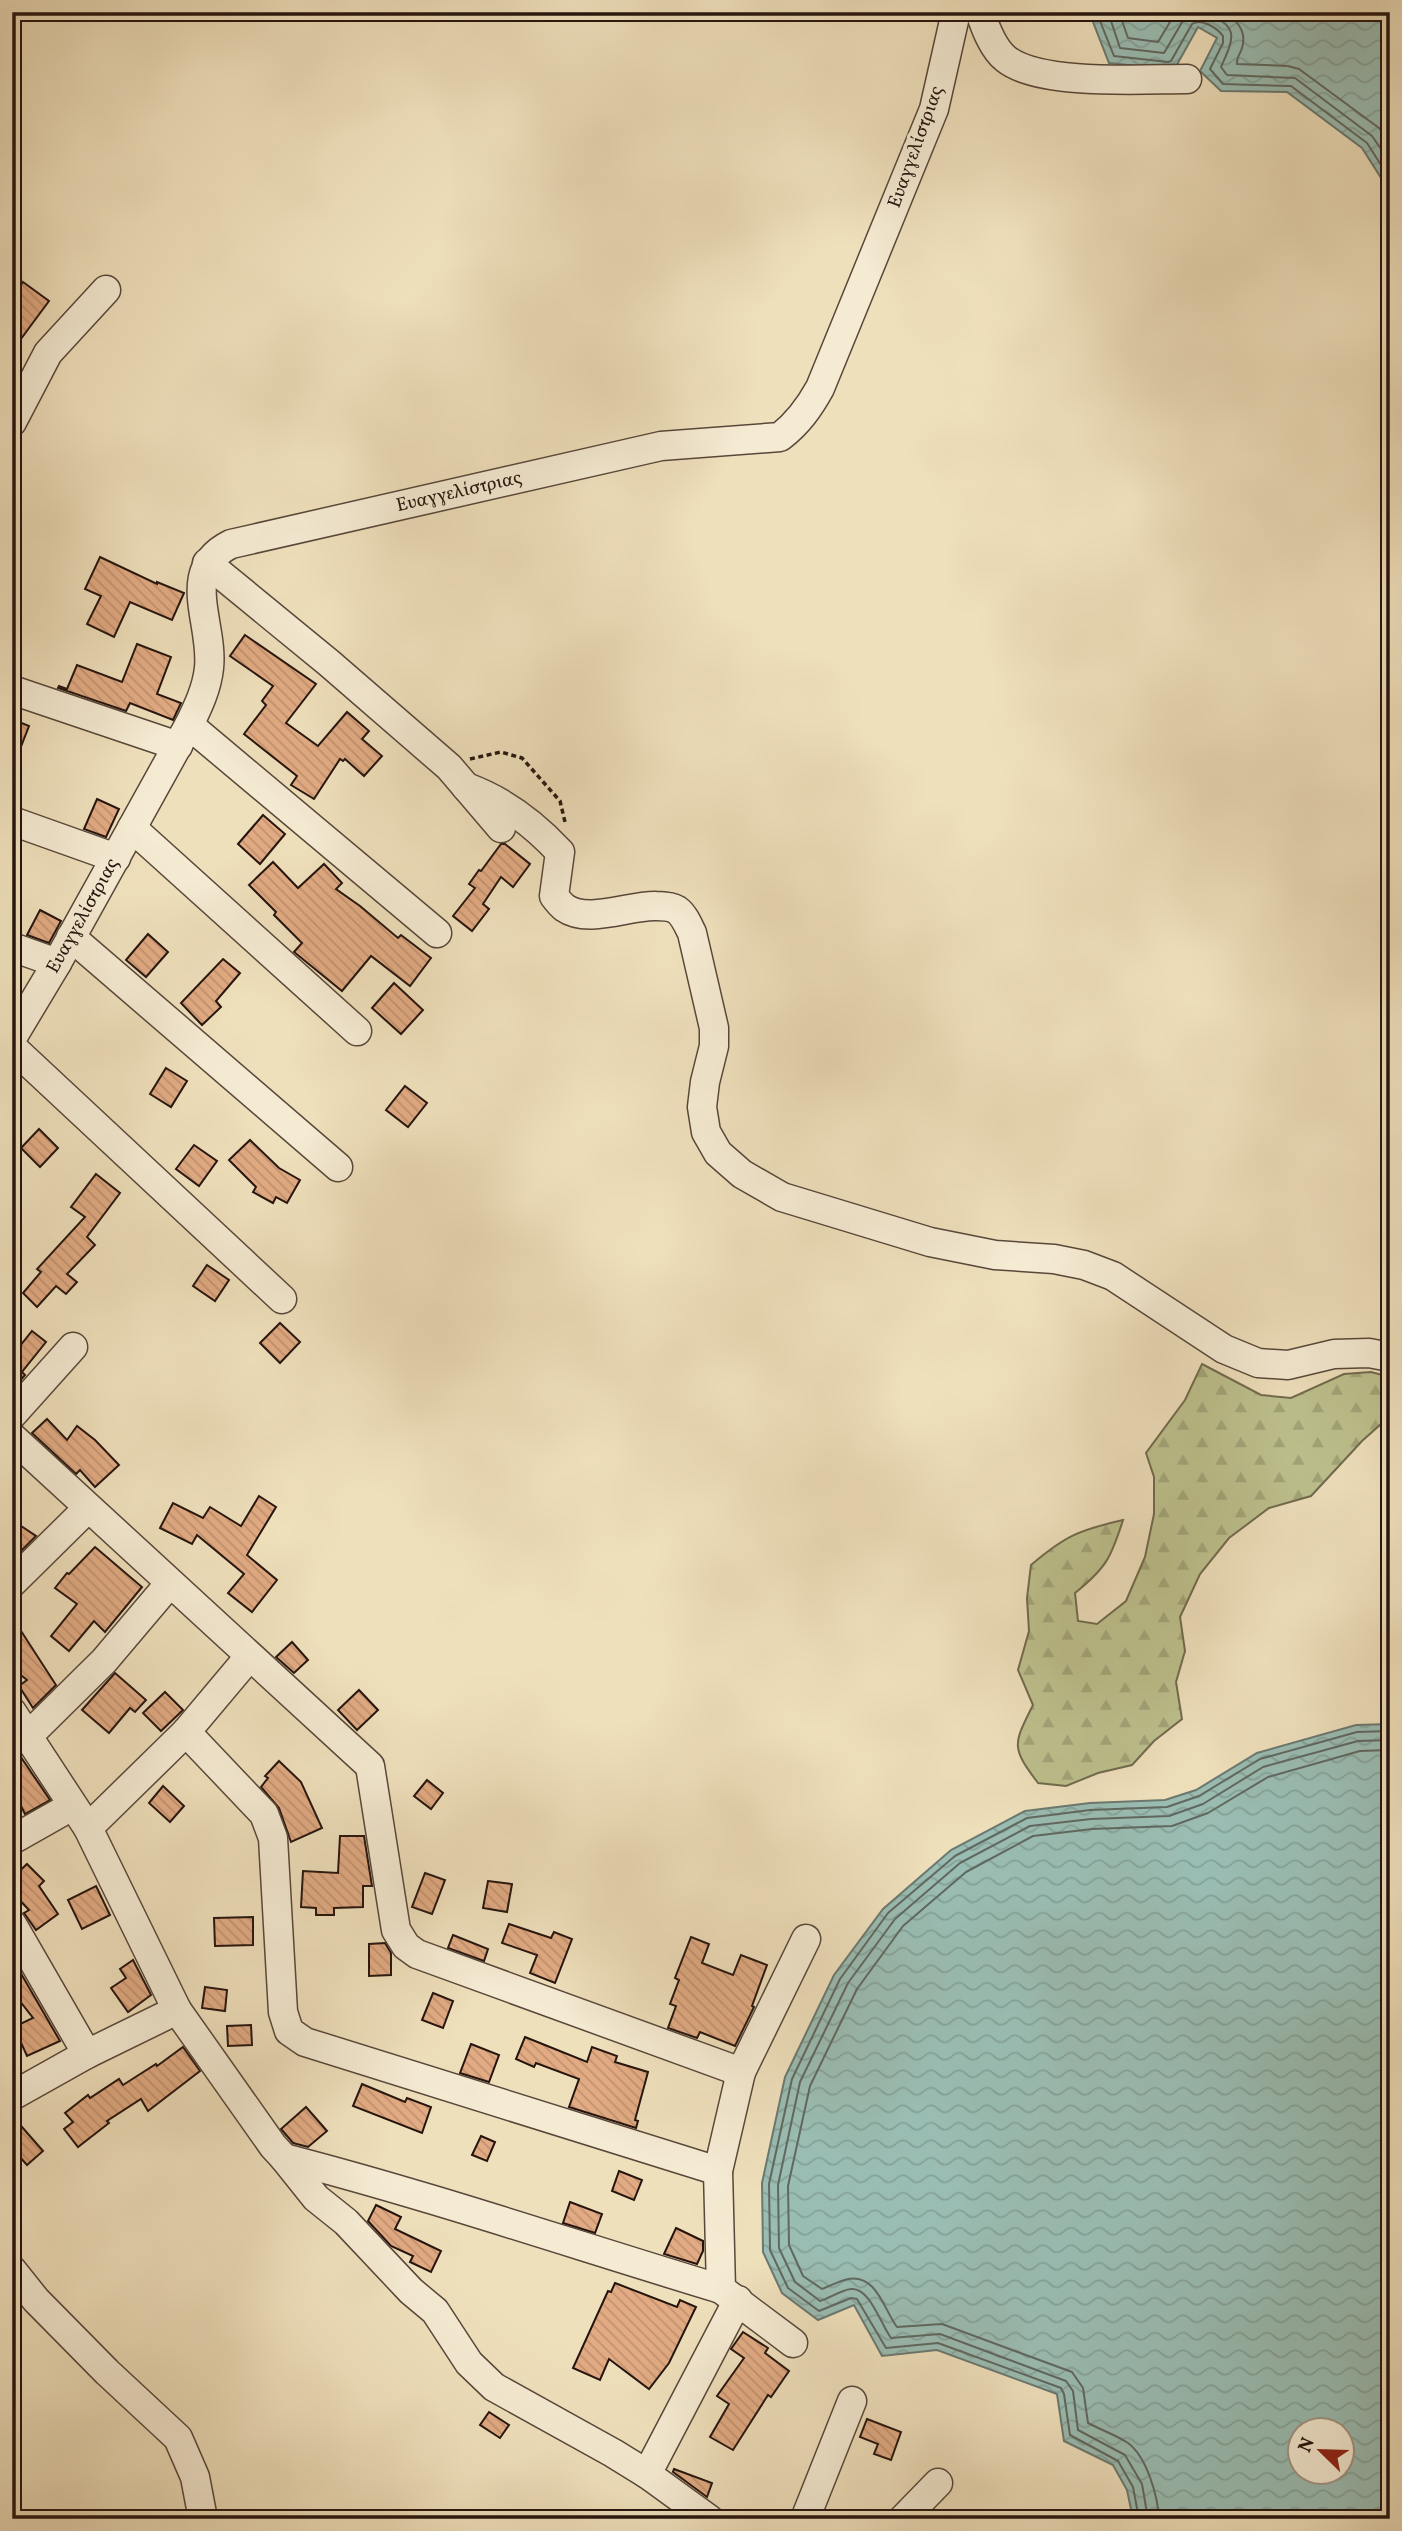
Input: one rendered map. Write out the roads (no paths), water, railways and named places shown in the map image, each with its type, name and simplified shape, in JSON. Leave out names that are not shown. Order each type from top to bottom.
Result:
[{"type":"street","name":"Ευαγγελίστριας","points":[[12,1038],[184,736],[203,694],[209,669],[210,645],[201,587],[207,563],[218,550],[231,544],[661,446],[780,437],[794,426],[820,388],[934,109],[956,12]]},
{"type":"street","points":[[980,12],[987,32],[1006,59],[1036,74],[1086,78],[1187,79]]},
{"type":"street","points":[[12,422],[48,353],[106,290]]},
{"type":"street","points":[[207,563],[329,663],[457,777],[502,828]]},
{"type":"street","points":[[12,690],[184,736],[437,933]]},
{"type":"street","points":[[457,777],[525,820],[560,852],[554,896],[565,909],[581,915],[615,912],[642,905],[667,907],[676,910],[685,920],[692,933],[714,1028],[714,1046],[702,1107],[706,1132],[718,1153],[742,1174],[782,1197],[930,1242],[995,1255],[1054,1259],[1084,1265],[1113,1276],[1224,1349],[1258,1363],[1288,1365],[1334,1354],[1369,1353],[1390,1356]]},
{"type":"street","points":[[12,821],[116,858]]},
{"type":"street","points":[[132,828],[357,1031]]},
{"type":"street","points":[[71,937],[338,1167]]},
{"type":"street","points":[[12,947],[57,963]]},
{"type":"street","points":[[12,1047],[282,1299]]},
{"type":"street","points":[[12,1415],[73,1347]]},
{"type":"street","points":[[12,1437],[370,1766],[396,1930],[406,1946],[417,1954],[741,2072]]},
{"type":"street","points":[[12,1583],[88,1508]]},
{"type":"street","points":[[170,1583],[104,1661],[16,1720],[80,1817],[177,2010],[273,2146],[316,2198],[346,2222],[411,2291],[435,2311],[469,2362],[494,2387],[647,2474],[709,2519]]},
{"type":"street","points":[[12,1840],[80,1817],[186,1732],[249,1657]]},
{"type":"street","points":[[186,1732],[264,1814],[273,1838],[283,2012],[289,2031],[305,2042],[718,2171]]},
{"type":"street","points":[[12,1924],[87,2054]]},
{"type":"street","points":[[647,2474],[729,2294],[718,2171],[741,2072],[806,1939]]},
{"type":"street","points":[[12,2096],[87,2054],[177,2010]]},
{"type":"street","points":[[284,2158],[384,2184],[729,2294],[793,2343]]},
{"type":"street","points":[[12,2270],[45,2309],[178,2438],[195,2477],[204,2519]]},
{"type":"street","points":[[805,2519],[852,2401]]},
{"type":"street","points":[[903,2519],[938,2483]]},
{"type":"water","points":[[1092,12],[1390,12],[1390,192],[1362,148],[1287,92],[1221,91],[1200,71],[1217,38],[1198,27],[1174,70],[1109,63],[1093,22]]},
{"type":"water","points":[[1390,1724],[1390,2519],[1133,2519],[1127,2490],[1113,2465],[1064,2441],[1057,2394],[937,2350],[882,2356],[854,2305],[818,2320],[782,2293],[763,2252],[762,2183],[785,2077],[834,1975],[883,1909],[951,1850],[1025,1811],[1090,1803],[1165,1800],[1196,1790],[1257,1753],[1356,1725]]}]
